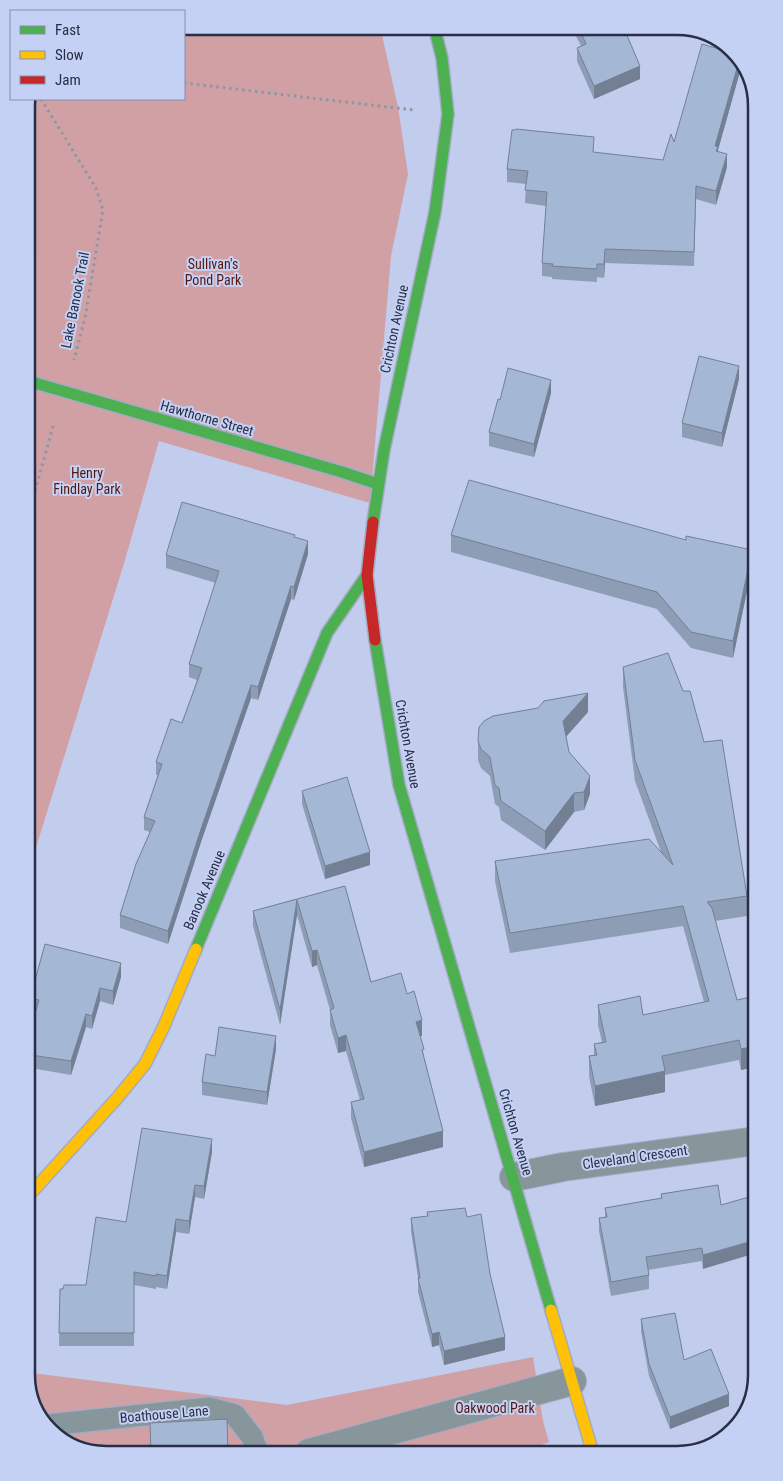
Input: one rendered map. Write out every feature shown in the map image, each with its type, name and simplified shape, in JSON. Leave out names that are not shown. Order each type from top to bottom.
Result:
[{"type":"street","name":"Crichton Avenue","points":[[438,35],[448,114],[435,212],[378,484],[368,576],[379,667],[399,785],[591,1446]]},
{"type":"street","name":"Hawthorne Street","points":[[35,383],[378,484]]},
{"type":"street","name":"Banook Avenue","points":[[35,1190],[118,1098],[145,1064],[164,1026],[328,633],[368,576]]},
{"type":"street","name":"Cleveland Crescent","points":[[514,1177],[563,1167],[748,1142]]},
{"type":"street","points":[[331,1446],[572,1381]]},
{"type":"lane","name":"Boathouse Lane","points":[[56,1424],[210,1408],[235,1415],[252,1437],[255,1446]]},
{"type":"path","points":[[185,83],[448,114]]},
{"type":"path","name":"Lake Banook Trail","points":[[35,492],[56,418],[66,394],[85,318],[103,210],[96,188],[42,100]]},
{"type":"green space","name":"Sullivan's Pond Park","points":[[185,35],[382,35],[398,107],[408,174],[391,256],[370,503],[159,441],[125,560],[35,851],[35,100],[185,100]]},
{"type":"green space","name":"Oakwood Park","points":[[533,1357],[543,1421],[549,1442],[538,1446],[92,1445],[67,1434],[50,1418],[40,1402],[36,1389],[35,1373],[287,1405]]},
{"type":"building","points":[[582,35],[627,35],[640,66],[594,86],[577,48],[586,44]]},
{"type":"building","points":[[702,44],[719,49],[730,59],[737,69],[715,146],[718,147],[716,151],[727,154],[716,191],[696,186],[694,252],[605,249],[604,264],[597,264],[597,269],[552,266],[553,264],[542,263],[547,192],[525,190],[528,171],[507,169],[512,130],[594,137],[593,152],[663,160],[671,134],[674,142]]},
{"type":"building","points":[[699,356],[739,366],[722,433],[682,423]]},
{"type":"building","points":[[508,368],[551,380],[534,444],[489,432]]},
{"type":"building","points":[[469,480],[686,540],[686,536],[748,549],[748,569],[733,641],[691,632],[657,592],[451,535]]},
{"type":"building","points":[[182,502],[295,535],[294,537],[308,541],[294,587],[291,586],[258,687],[251,685],[168,931],[120,915],[136,864],[155,821],[144,817],[162,764],[156,762],[171,719],[182,723],[202,668],[189,664],[219,571],[166,555]]},
{"type":"building","points":[[668,653],[683,691],[690,691],[704,742],[722,740],[747,896],[707,902],[712,908],[737,1000],[748,998],[748,1048],[741,1049],[739,1040],[662,1056],[665,1071],[595,1086],[589,1056],[597,1055],[594,1044],[606,1042],[598,1005],[640,996],[643,1015],[709,1001],[683,906],[510,933],[495,861],[649,839],[673,865],[635,760],[623,667]]},
{"type":"building","points":[[588,693],[563,721],[569,752],[590,776],[584,792],[574,793],[545,831],[501,801],[499,788],[495,785],[490,757],[481,749],[478,741],[479,727],[484,721],[493,716],[538,708],[544,701]]},
{"type":"building","points":[[347,777],[370,852],[325,866],[302,791]]},
{"type":"building","points":[[345,886],[371,982],[401,973],[407,994],[414,991],[422,1020],[416,1022],[443,1131],[364,1152],[351,1102],[364,1099],[346,1035],[338,1038],[330,1010],[334,1008],[317,950],[312,951],[297,900],[280,1010],[253,911]]},
{"type":"building","points":[[45,944],[121,963],[113,991],[100,988],[92,1016],[86,1014],[71,1061],[35,1056],[35,1014],[39,1000],[35,999],[35,980]]},
{"type":"building","points":[[219,1027],[276,1036],[267,1092],[202,1082],[206,1054],[215,1056]]},
{"type":"building","points":[[142,1128],[212,1139],[204,1186],[195,1185],[189,1221],[176,1219],[167,1276],[134,1272],[134,1333],[59,1333],[60,1289],[63,1289],[64,1285],[86,1285],[96,1217],[126,1222]]},
{"type":"building","points":[[718,1185],[721,1205],[748,1197],[748,1242],[703,1255],[702,1248],[646,1257],[649,1275],[611,1282],[599,1218],[607,1217],[605,1208],[662,1198],[661,1194]]},
{"type":"building","points":[[465,1208],[467,1217],[481,1214],[490,1274],[505,1337],[444,1351],[439,1332],[432,1334],[418,1278],[420,1278],[411,1218],[428,1216],[427,1212]]},
{"type":"building","points":[[675,1313],[684,1360],[711,1349],[729,1394],[670,1417],[649,1364],[641,1319]]},
{"type":"building","points":[[227,1419],[228,1446],[151,1446],[150,1423]]},
{"type":"traffic: fast","points":[[373,522],[384,450],[435,212],[448,114],[442,58],[436,35]]},
{"type":"traffic: fast","points":[[35,383],[378,484]]},
{"type":"traffic: fast","points":[[196,949],[327,633],[367,575]]},
{"type":"traffic: fast","points":[[375,640],[399,785],[551,1310]]},
{"type":"traffic: slow","points":[[35,1189],[118,1097],[145,1064],[164,1026],[196,949]]},
{"type":"traffic: slow","points":[[551,1310],[591,1446]]},
{"type":"traffic: jam","points":[[373,522],[367,575],[375,640]]},
{"type":"park label","name":"Henry Findlay Park","points":[[87,482]]}]
